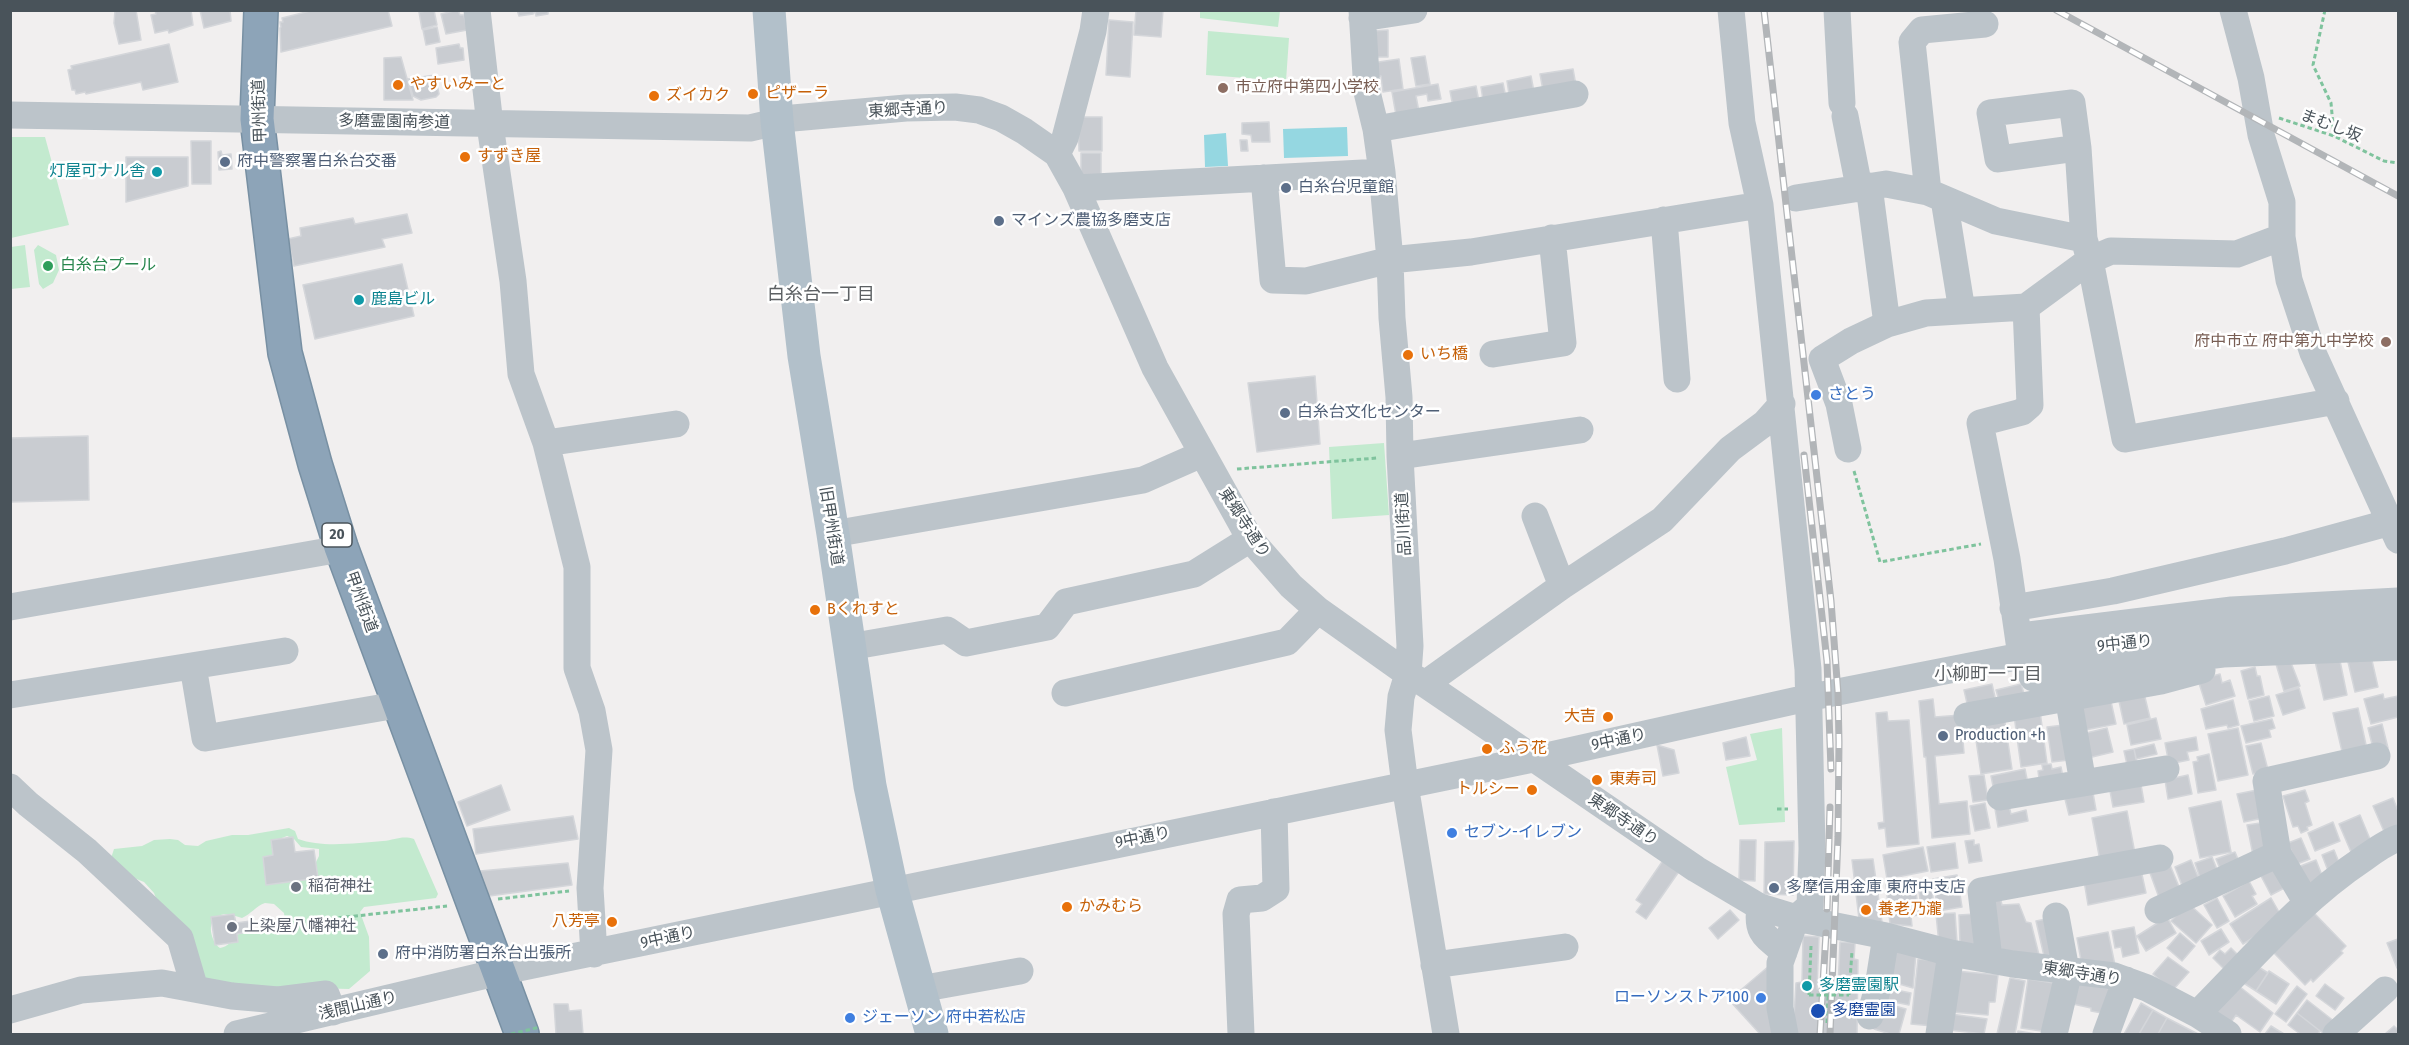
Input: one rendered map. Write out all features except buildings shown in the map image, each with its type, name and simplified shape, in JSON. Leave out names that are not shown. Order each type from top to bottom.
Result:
[{"type":"highway","name":"甲州街道","points":[[244,10],[250,120],[269,353],[292,445],[329,552],[385,707],[464,904]]},
{"type":"highway","name":"甲州街道","points":[[261,10],[250,120],[285,353],[315,465],[341,547],[489,975],[500,1035]]},
{"type":"highway","name":"甲州街道","points":[[489,975],[531,1031]]},
{"type":"main road","name":"旧甲州街道","points":[[769,10],[777,121],[804,356],[870,786],[892,890],[932,1035]]},
{"type":"street","points":[[477,10],[490,124],[513,280],[521,374],[546,443],[576,567],[577,668],[592,711],[599,750],[590,888],[594,954]]},
{"type":"street","points":[[1057,154],[1065,138],[1093,31],[1096,10]]},
{"type":"street","points":[[1362,14],[1414,10]]},
{"type":"street","points":[[1731,10],[1742,123],[1760,205],[1808,669],[1811,896],[1808,926],[1784,952],[1779,969],[1780,1008],[1785,1035]]},
{"type":"street","points":[[1838,10],[1843,109],[1864,187],[1887,324]]},
{"type":"street","points":[[2013,608],[2113,591],[2285,551],[2395,531],[2313,353],[2289,280],[2282,237],[2282,202],[2261,135],[2233,10]]},
{"type":"street","name":"品川街道","points":[[1362,14],[1367,92],[1376,129],[1382,172],[1390,260],[1392,318],[1400,397],[1400,456],[1410,646],[1416,679],[1401,697],[1398,730],[1446,1035]]},
{"type":"street","points":[[1962,311],[1936,196],[1912,42],[1922,30],[1984,24]]},
{"type":"street","points":[[1376,129],[1575,93]]},
{"type":"street","name":"東郷寺通り","points":[[777,121],[933,106],[963,108],[979,110],[1001,118],[1057,154],[1076,189],[1155,368],[1250,539],[1284,578],[1318,610],[1696,869],[1760,907],[1867,946],[1951,952],[2114,976],[2147,988],[2198,1014],[2221,1033]]},
{"type":"street","name":"多磨霊園南参道","points":[[10,115],[750,128],[777,121]]},
{"type":"street","points":[[2078,148],[2087,249],[2125,439],[2336,401]]},
{"type":"street","points":[[1076,189],[1382,172]]},
{"type":"street","points":[[1264,178],[1273,280],[1306,281],[1390,260],[1471,252],[1760,205]]},
{"type":"street","points":[[1796,198],[1886,184],[1936,196],[1996,221],[2087,249],[2111,251],[2238,254],[2282,237]]},
{"type":"street","points":[[1664,220],[1677,379]]},
{"type":"street","points":[[1493,354],[1563,344],[1552,238]]},
{"type":"street","points":[[1848,449],[1839,404],[1822,359],[1851,340],[1887,324],[1926,313],[2026,307],[2087,249]]},
{"type":"street","points":[[2026,307],[2030,405],[2022,412],[1980,423],[2004,540],[2021,656],[2032,678],[2066,686]]},
{"type":"street","points":[[1416,679],[1662,520],[1730,449],[1765,423],[1782,404]]},
{"type":"street","points":[[546,443],[676,424]]},
{"type":"street","points":[[1400,456],[1580,430]]},
{"type":"street","points":[[833,534],[1143,480],[1207,463]]},
{"type":"street","points":[[1535,516],[1562,586]]},
{"type":"street","points":[[849,647],[947,630],[966,643],[1047,627],[1066,602],[1194,574],[1250,539]]},
{"type":"street","points":[[10,607],[329,552]]},
{"type":"street","points":[[2021,656],[2029,635],[2232,610],[2398,601]]},
{"type":"street","points":[[1065,693],[1287,642],[1318,610]]},
{"type":"street","name":"9中通り","points":[[489,975],[1533,759],[1808,698],[2021,656],[2204,635],[2398,624]]},
{"type":"street","points":[[1967,716],[2066,686],[2223,654],[2398,647]]},
{"type":"street","points":[[10,695],[285,651]]},
{"type":"street","points":[[193,666],[205,738],[385,707]]},
{"type":"street","points":[[2066,686],[2083,783]]},
{"type":"street","points":[[2307,903],[2278,854],[2266,782],[2377,756]]},
{"type":"street","points":[[2000,797],[2166,769]]},
{"type":"street","points":[[16,799],[87,851],[180,938],[195,989]]},
{"type":"street","points":[[1240,1035],[1236,914],[1240,900],[1262,898],[1276,889],[1274,812]]},
{"type":"street","points":[[2198,1014],[2307,903],[2348,869],[2389,841],[2398,838]]},
{"type":"street","points":[[2158,910],[2278,854]]},
{"type":"street","points":[[1989,959],[1981,891],[2160,858]]},
{"type":"street","points":[[1760,907],[1758,921],[1762,933],[1784,952]]},
{"type":"street","points":[[2054,1035],[2067,970],[2056,916]]},
{"type":"street","points":[[1867,946],[1878,987],[1870,1016]]},
{"type":"street","points":[[1434,964],[1565,947]]},
{"type":"street","points":[[1940,1035],[1951,952]]},
{"type":"street","points":[[920,989],[1020,971]]},
{"type":"street","name":"浅間山通り","points":[[237,1035],[489,975]]},
{"type":"street","points":[[2106,1035],[2126,980]]},
{"type":"street","points":[[10,1010],[81,990],[162,983],[232,996],[278,1000],[326,994],[333,1012]]},
{"type":"street","points":[[2336,1035],[2385,990]]},
{"type":"path","points":[[2325,10],[2313,65],[2331,103],[2334,136]]},
{"type":"path","name":"まむし坂","points":[[2256,107],[2292,124],[2334,136],[2384,161],[2398,163]]},
{"type":"path","points":[[1848,449],[1880,562],[2004,540]]},
{"type":"path","points":[[1207,463],[1400,456]]},
{"type":"path","points":[[1777,809],[1793,809]]},
{"type":"path","points":[[264,926],[590,888]]},
{"type":"path","points":[[1808,926],[1809,995],[1849,995],[1867,946]]},
{"type":"path","points":[[1827,1023],[1828,995]]},
{"type":"path","points":[[511,1035],[531,1031]]},
{"type":"green space","points":[[1200,11],[1280,11],[1278,27],[1200,18]]},
{"type":"green space","points":[[1208,31],[1289,38],[1286,81],[1206,75]]},
{"type":"green space","points":[[11,137],[45,137],[69,225],[11,238]]},
{"type":"green space","name":"白糸台プール","points":[[25,245],[30,287],[11,289],[11,247]]},
{"type":"green space","name":"白糸台プール","points":[[38,245],[56,255],[59,270],[53,283],[43,289],[39,284],[34,250]]},
{"type":"green space","points":[[1384,443],[1389,515],[1332,519],[1329,447]]},
{"type":"green space","points":[[1782,728],[1785,822],[1739,825],[1726,767],[1757,760],[1750,734]]},
{"type":"green space","points":[[289,828],[295,831],[298,839],[329,844],[414,839],[438,894],[436,898],[364,907],[360,912],[369,937],[370,971],[349,989],[205,985],[162,914],[154,893],[144,882],[129,876],[111,858],[114,849],[142,846],[154,840],[178,840],[185,845],[198,846],[206,841],[232,835],[248,835]],"holes":[[[287,836],[294,839],[301,847],[319,849],[319,856],[312,870],[281,843],[282,838]],[[265,903],[274,904],[284,913],[285,922],[277,928],[249,929],[239,933],[229,944],[220,948],[217,945],[211,932],[214,919],[224,914],[242,918]]]},
{"type":"water","points":[[1347,127],[1348,156],[1284,158],[1283,129]]},
{"type":"water","points":[[1226,133],[1228,166],[1205,167],[1204,135]]},
{"type":"railway","points":[[1764,10],[1831,601],[1838,693],[1838,837],[1830,1034]]},
{"type":"railway","points":[[2056,10],[2398,196]]},
{"type":"railway","points":[[1804,455],[1827,661],[1831,769]]},
{"type":"railway","points":[[1827,909],[1830,807]]},
{"type":"railway","points":[[1820,1034],[1826,933]]},
{"type":"place","name":"やすいみーと","points":[[398,85]]},
{"type":"place","name":"市立府中第四小学校","points":[[1223,88]]},
{"type":"place","name":"ピザーラ","points":[[753,94]]},
{"type":"place","name":"ズイカク","points":[[654,96]]},
{"type":"place","name":"すずき屋","points":[[465,157]]},
{"type":"place","name":"府中警察署白糸台交番","points":[[225,162]]},
{"type":"place","name":"灯屋可ナル舎","points":[[157,172]]},
{"type":"place","name":"白糸台児童館","points":[[1286,188]]},
{"type":"place","name":"マインズ農協多磨支店","points":[[999,221]]},
{"type":"place","name":"白糸台プール","points":[[48,266]]},
{"type":"place","name":"鹿島ビル","points":[[359,300]]},
{"type":"place","name":"府中市立 府中第九中学校","points":[[2386,342]]},
{"type":"place","name":"いち橋","points":[[1408,355]]},
{"type":"place","name":"さとう","points":[[1816,395]]},
{"type":"place","name":"白糸台文化センター","points":[[1285,413]]},
{"type":"place","name":"Bくれすと","points":[[815,610]]},
{"type":"place","name":"大吉","points":[[1608,717]]},
{"type":"place","name":"Production +h","points":[[1943,736]]},
{"type":"place","name":"ふう花","points":[[1487,749]]},
{"type":"place","name":"東寿司","points":[[1597,780]]},
{"type":"place","name":"トルシー","points":[[1532,790]]},
{"type":"place","name":"セブン-イレブン","points":[[1452,833]]},
{"type":"place","name":"稲荷神社","points":[[296,887]]},
{"type":"place","name":"多摩信用金庫 東府中支店","points":[[1774,888]]},
{"type":"place","name":"かみむら","points":[[1067,907]]},
{"type":"place","name":"養老乃瀧","points":[[1866,910]]},
{"type":"place","name":"八芳亭","points":[[612,922]]},
{"type":"place","name":"上染屋八幡神社","points":[[232,927]]},
{"type":"place","name":"府中消防署白糸台出張所","points":[[383,954]]},
{"type":"place","name":"多磨霊園駅","points":[[1807,986]]},
{"type":"place","name":"ローソンストア100","points":[[1761,998]]},
{"type":"place","name":"多磨霊園","points":[[1818,1011]]},
{"type":"place","name":"ジェーソン 府中若松店","points":[[850,1018]]},
{"type":"district","name":"白糸台一丁目","points":[[821,295]]},
{"type":"district","name":"小柳町一丁目","points":[[1988,675]]}]
